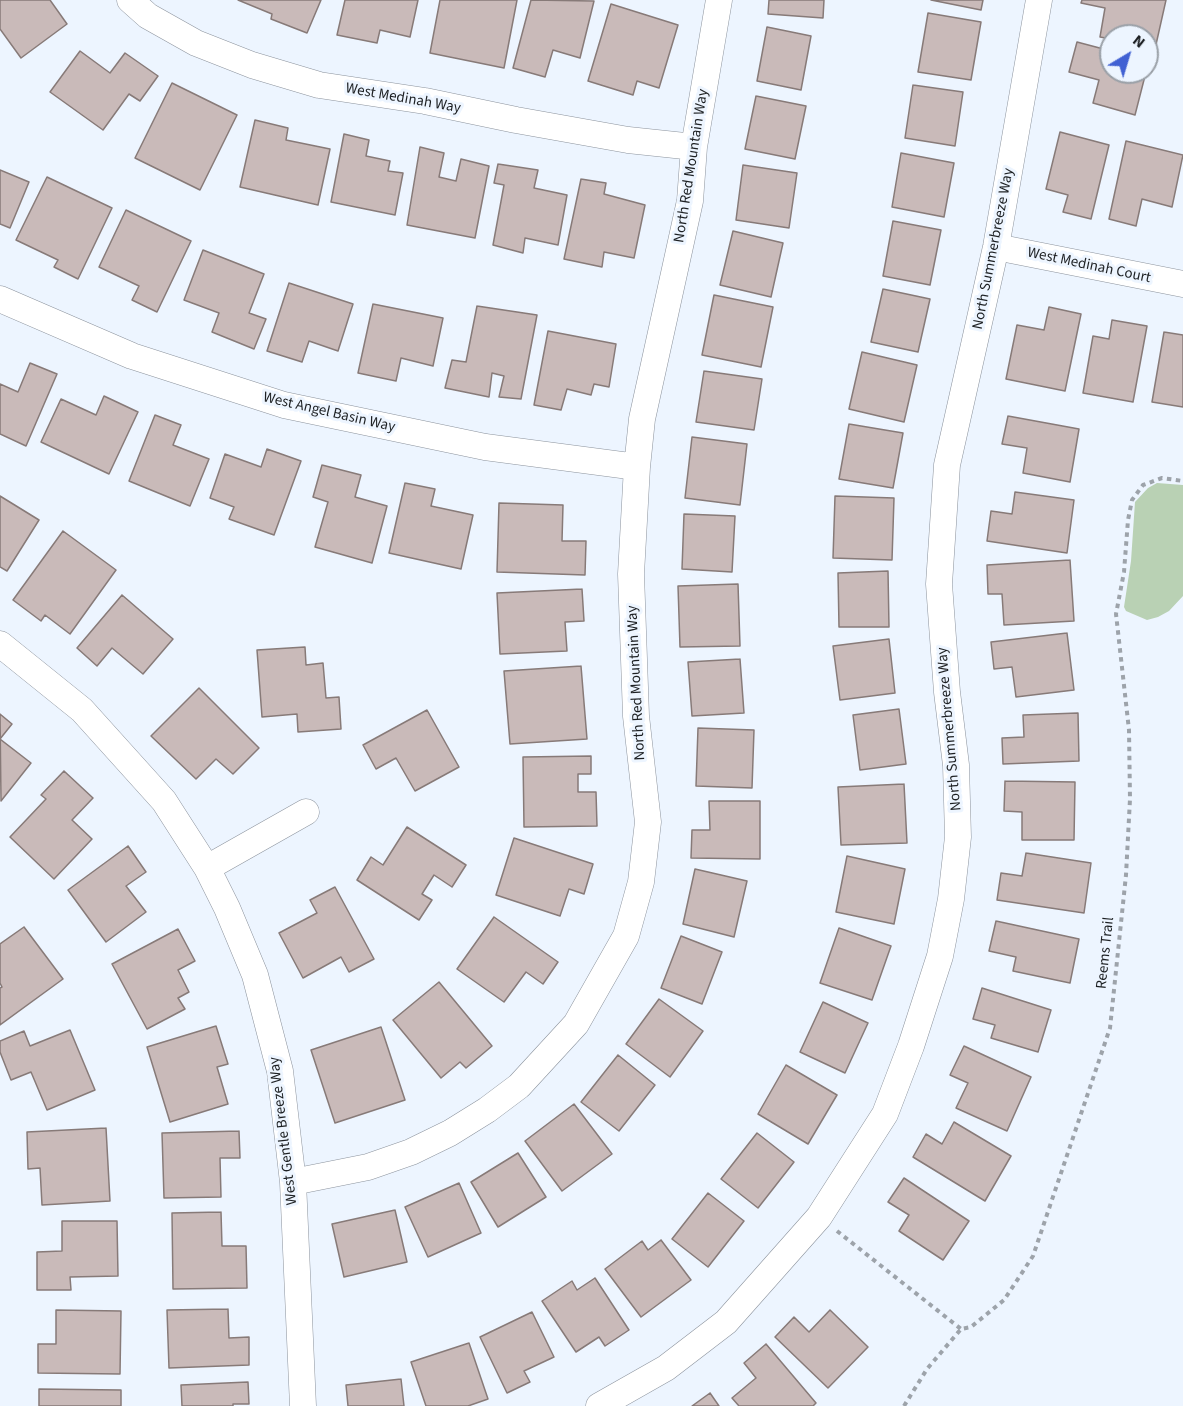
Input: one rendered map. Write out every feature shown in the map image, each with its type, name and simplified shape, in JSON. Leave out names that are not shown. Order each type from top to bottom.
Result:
[{"type":"street","name":"West Medinah Way","points":[[130,0],[148,16],[196,43],[252,65],[319,85],[425,101],[628,140],[694,147]]},
{"type":"street","name":"North Red Mountain Way","points":[[293,1182],[368,1167],[411,1152],[450,1133],[495,1104],[519,1086],[576,1024],[626,936],[640,882],[648,822],[636,716],[631,574],[637,467],[642,420],[690,201],[694,147],[719,0]]},
{"type":"street","name":"North Summerbreeze Way","points":[[598,1406],[666,1368],[726,1322],[819,1217],[885,1114],[911,1046],[940,956],[951,899],[958,837],[956,765],[946,692],[939,584],[947,465],[996,247],[1039,0]]},
{"type":"street","name":"West Medinah Court","points":[[996,247],[1183,284]]},
{"type":"street","name":"West Angel Basin Way","points":[[0,299],[132,356],[284,405],[484,447],[637,467]]},
{"type":"street","name":"West Gentle Breeze Way","points":[[0,644],[82,710],[164,801],[207,868],[227,908],[255,975],[280,1071],[293,1182],[303,1406]]},
{"type":"street","points":[[207,868],[306,812]]},
{"type":"path","name":"Reems Trail","points":[[904,1406],[927,1370],[961,1329],[971,1327],[1004,1300],[1033,1256],[1110,1028],[1126,875],[1130,799],[1129,730],[1116,614],[1124,572],[1128,520],[1132,500],[1143,486],[1162,478],[1183,481]]},
{"type":"path","points":[[819,1217],[961,1329]]},
{"type":"green space","points":[[1157,483],[1183,485],[1183,596],[1169,611],[1147,620],[1126,611],[1124,607],[1131,561],[1135,502],[1148,488]]},
{"type":"building","points":[[0,0],[50,0],[67,24],[21,58],[0,29]]},
{"type":"building","points":[[238,0],[321,0],[307,33],[271,19],[272,14]]},
{"type":"building","points":[[345,0],[418,0],[410,37],[380,30],[377,43],[337,35]]},
{"type":"building","points":[[440,0],[517,0],[504,68],[430,53]]},
{"type":"building","points":[[531,0],[594,1],[580,58],[553,50],[545,77],[513,68]]},
{"type":"building","points":[[769,0],[824,0],[823,18],[768,14]]},
{"type":"building","points":[[931,0],[983,0],[981,10]]},
{"type":"building","points":[[1082,0],[1166,0],[1159,31],[1159,24],[1102,24],[1105,8],[1081,3]]},
{"type":"building","points":[[611,4],[678,25],[659,88],[637,81],[633,95],[588,81]]},
{"type":"building","points":[[928,13],[981,22],[971,80],[918,72]]},
{"type":"building","points":[[767,27],[811,36],[801,90],[757,81]]},
{"type":"building","points":[[1077,42],[1099,48],[1099,80],[1069,72]]},
{"type":"building","points":[[80,51],[110,73],[125,53],[158,76],[140,101],[129,94],[103,130],[50,92]]},
{"type":"building","points":[[1099,80],[1099,84],[1143,84],[1135,115],[1093,103]]},
{"type":"building","points":[[172,83],[237,115],[200,190],[135,158]]},
{"type":"building","points":[[913,85],[963,92],[955,146],[905,138]]},
{"type":"building","points":[[756,96],[806,106],[795,159],[745,149]]},
{"type":"building","points":[[255,120],[288,128],[286,140],[330,149],[318,205],[240,187]]},
{"type":"building","points":[[1060,132],[1109,145],[1091,219],[1063,212],[1068,195],[1046,189]]},
{"type":"building","points":[[344,134],[369,140],[366,156],[390,161],[388,171],[403,173],[395,215],[331,202]]},
{"type":"building","points":[[1126,141],[1183,155],[1172,207],[1142,199],[1136,226],[1109,219]]},
{"type":"building","points":[[420,147],[444,153],[439,177],[456,181],[461,159],[489,166],[475,238],[407,225]]},
{"type":"building","points":[[901,153],[954,163],[944,217],[892,207]]},
{"type":"building","points":[[498,164],[538,170],[534,188],[567,195],[558,245],[525,238],[523,253],[493,245],[504,185],[494,183]]},
{"type":"building","points":[[743,165],[797,173],[789,228],[736,220]]},
{"type":"building","points":[[0,170],[29,182],[10,228],[0,224]]},
{"type":"building","points":[[47,177],[112,208],[78,279],[54,267],[58,260],[16,240]]},
{"type":"building","points":[[581,179],[606,183],[604,194],[645,205],[634,258],[604,252],[602,267],[564,259]]},
{"type":"building","points":[[126,210],[191,241],[157,312],[132,300],[139,286],[99,267]]},
{"type":"building","points":[[893,221],[941,230],[930,285],[883,276]]},
{"type":"building","points":[[733,231],[783,243],[771,297],[720,285]]},
{"type":"building","points":[[203,250],[264,274],[249,313],[266,319],[254,349],[212,332],[219,313],[184,300]]},
{"type":"building","points":[[289,283],[353,304],[338,351],[309,341],[302,362],[267,351]]},
{"type":"building","points":[[883,289],[930,299],[918,352],[871,342]]},
{"type":"building","points":[[714,295],[773,307],[761,367],[702,355]]},
{"type":"building","points":[[373,304],[443,318],[433,366],[401,358],[396,381],[358,373]]},
{"type":"building","points":[[477,306],[537,315],[521,399],[499,397],[504,376],[492,373],[489,397],[445,388],[452,360],[466,362]]},
{"type":"building","points":[[1049,307],[1081,314],[1065,391],[1006,379],[1017,325],[1044,330]]},
{"type":"building","points":[[1112,320],[1147,326],[1133,402],[1083,393],[1093,336],[1109,339]]},
{"type":"building","points":[[548,331],[616,344],[609,387],[594,384],[591,395],[567,389],[561,410],[534,405]]},
{"type":"building","points":[[1164,332],[1183,335],[1183,407],[1152,402]]},
{"type":"building","points":[[862,352],[917,365],[904,422],[849,409]]},
{"type":"building","points":[[30,363],[57,374],[26,446],[0,434],[0,384],[18,392]]},
{"type":"building","points":[[704,371],[762,379],[754,430],[696,422]]},
{"type":"building","points":[[104,396],[138,412],[109,474],[41,442],[61,399],[96,415]]},
{"type":"building","points":[[155,415],[181,425],[173,445],[209,459],[190,506],[129,481]]},
{"type":"building","points":[[1008,416],[1079,429],[1070,482],[1023,473],[1027,448],[1002,444]]},
{"type":"building","points":[[849,424],[903,433],[893,488],[839,479]]},
{"type":"building","points":[[692,437],[747,444],[740,505],[685,498]]},
{"type":"building","points":[[267,449],[301,461],[274,535],[229,519],[234,507],[210,498],[225,454],[261,467]]},
{"type":"building","points":[[322,465],[361,475],[355,497],[387,506],[372,563],[315,547],[328,502],[313,497]]},
{"type":"building","points":[[405,483],[435,489],[431,506],[473,515],[461,569],[389,553]]},
{"type":"building","points":[[1015,492],[1074,500],[1067,553],[987,541],[991,511],[1012,514]]},
{"type":"building","points":[[0,496],[39,520],[7,571],[0,567]]},
{"type":"building","points":[[835,496],[894,498],[892,560],[833,558]]},
{"type":"building","points":[[499,503],[563,505],[562,541],[586,541],[585,575],[497,572]]},
{"type":"building","points":[[684,514],[735,516],[732,572],[682,569]]},
{"type":"building","points":[[63,531],[116,570],[70,634],[45,615],[41,621],[13,600]]},
{"type":"building","points":[[1070,560],[1074,621],[1004,625],[1002,594],[988,594],[987,565]]},
{"type":"building","points":[[888,571],[889,627],[839,627],[838,573]]},
{"type":"building","points":[[738,584],[740,646],[680,647],[678,586]]},
{"type":"building","points":[[582,589],[584,621],[565,622],[567,651],[500,654],[497,593]]},
{"type":"building","points":[[122,595],[173,639],[143,674],[112,648],[97,666],[77,648]]},
{"type":"building","points":[[1067,633],[1074,690],[1016,697],[1012,667],[994,669],[991,642]]},
{"type":"building","points":[[889,639],[895,693],[840,700],[833,646]]},
{"type":"building","points":[[305,647],[306,665],[323,663],[326,698],[339,697],[341,729],[298,732],[297,714],[262,717],[257,650]]},
{"type":"building","points":[[740,659],[744,713],[692,716],[688,662]]},
{"type":"building","points":[[581,666],[587,739],[510,744],[504,671]]},
{"type":"building","points":[[199,688],[259,748],[233,774],[216,759],[196,779],[151,736]]},
{"type":"building","points":[[899,709],[906,764],[860,770],[853,715]]},
{"type":"building","points":[[427,710],[459,767],[415,791],[396,758],[376,769],[363,745]]},
{"type":"building","points":[[1078,713],[1079,761],[1003,764],[1002,738],[1024,737],[1023,715]]},
{"type":"building","points":[[0,714],[12,724],[0,739]]},
{"type":"building","points":[[698,728],[754,730],[752,788],[696,786]]},
{"type":"building","points":[[0,739],[31,763],[1,801]]},
{"type":"building","points":[[591,756],[591,774],[578,774],[578,792],[596,792],[597,826],[524,827],[523,757]]},
{"type":"building","points":[[64,771],[93,798],[72,820],[92,839],[54,879],[10,837],[46,799],[41,795]]},
{"type":"building","points":[[1005,781],[1075,782],[1074,840],[1022,840],[1022,812],[1004,811]]},
{"type":"building","points":[[904,784],[907,843],[841,845],[838,787]]},
{"type":"building","points":[[709,801],[760,801],[760,859],[691,858],[692,830],[710,830]]},
{"type":"building","points":[[407,827],[466,865],[452,887],[434,875],[422,894],[432,900],[419,920],[357,880],[371,857],[383,865]]},
{"type":"building","points":[[514,838],[593,864],[584,894],[569,889],[560,916],[496,895]]},
{"type":"building","points":[[128,846],[146,872],[126,886],[146,912],[106,942],[68,890]]},
{"type":"building","points":[[1026,853],[1091,863],[1084,913],[997,900],[1001,873],[1022,876]]},
{"type":"building","points":[[847,856],[905,869],[894,924],[836,912]]},
{"type":"building","points":[[695,869],[747,881],[734,937],[683,924]]},
{"type":"building","points":[[335,887],[374,959],[349,972],[341,957],[303,978],[279,933],[317,913],[310,900]]},
{"type":"building","points":[[494,917],[558,962],[543,984],[526,972],[504,1002],[457,969]]},
{"type":"building","points":[[996,921],[1079,939],[1070,983],[1013,971],[1016,957],[989,951]]},
{"type":"building","points":[[24,927],[63,979],[0,1025],[0,988],[2,987],[0,983],[0,944]]},
{"type":"building","points":[[839,928],[891,946],[872,1000],[820,983]]},
{"type":"building","points":[[178,929],[195,961],[178,970],[189,992],[178,998],[185,1009],[147,1029],[112,964]]},
{"type":"building","points":[[681,936],[722,952],[702,1004],[661,988]]},
{"type":"building","points":[[439,982],[492,1046],[466,1068],[460,1062],[441,1078],[393,1020]]},
{"type":"building","points":[[982,988],[1051,1010],[1038,1052],[991,1038],[995,1025],[973,1019]]},
{"type":"building","points":[[659,999],[703,1031],[670,1077],[626,1044]]},
{"type":"building","points":[[823,1002],[868,1023],[845,1073],[800,1052]]},
{"type":"building","points":[[216,1026],[228,1064],[217,1067],[228,1104],[170,1122],[147,1047]]},
{"type":"building","points":[[381,1027],[405,1100],[335,1123],[311,1050]]},
{"type":"building","points":[[70,1030],[95,1090],[47,1110],[31,1072],[11,1080],[0,1052],[0,1041],[24,1031],[30,1046]]},
{"type":"building","points":[[964,1046],[1031,1077],[1007,1131],[956,1108],[968,1083],[950,1075]]},
{"type":"building","points":[[618,1055],[655,1085],[619,1131],[581,1102]]},
{"type":"building","points":[[786,1065],[837,1095],[808,1144],[758,1114]]},
{"type":"building","points":[[574,1104],[612,1154],[562,1191],[525,1141]]},
{"type":"building","points":[[954,1122],[1011,1156],[985,1201],[913,1157],[926,1134],[942,1144]]},
{"type":"building","points":[[106,1128],[110,1201],[42,1205],[40,1168],[28,1169],[27,1132]]},
{"type":"building","points":[[239,1131],[240,1158],[220,1158],[221,1197],[164,1198],[162,1133]]},
{"type":"building","points":[[757,1133],[794,1162],[758,1208],[721,1179]]},
{"type":"building","points":[[518,1153],[546,1197],[498,1227],[471,1182]]},
{"type":"building","points":[[904,1178],[969,1221],[943,1260],[899,1231],[909,1215],[888,1202]]},
{"type":"building","points":[[459,1183],[481,1233],[428,1257],[405,1207]]},
{"type":"building","points":[[708,1193],[744,1221],[708,1267],[672,1239]]},
{"type":"building","points":[[395,1210],[407,1262],[344,1277],[332,1224]]},
{"type":"building","points":[[221,1212],[222,1246],[246,1246],[247,1288],[173,1289],[172,1213]]},
{"type":"building","points":[[62,1221],[117,1221],[118,1276],[70,1277],[71,1290],[37,1290],[37,1252],[62,1251]]},
{"type":"building","points":[[661,1240],[691,1280],[641,1317],[605,1269],[642,1241],[648,1250]]},
{"type":"building","points":[[595,1278],[629,1330],[605,1346],[599,1337],[576,1352],[542,1301],[572,1281],[577,1290]]},
{"type":"building","points":[[228,1309],[229,1338],[249,1337],[249,1365],[169,1368],[167,1310]]},
{"type":"building","points":[[56,1310],[121,1311],[120,1374],[38,1373],[38,1344],[56,1344]]},
{"type":"building","points":[[830,1310],[868,1347],[828,1388],[775,1337],[794,1317],[809,1332]]},
{"type":"building","points":[[532,1312],[554,1357],[524,1371],[530,1382],[507,1393],[480,1337]]},
{"type":"building","points":[[469,1343],[488,1399],[468,1406],[426,1406],[411,1362]]},
{"type":"building","points":[[766,1344],[816,1403],[813,1406],[739,1406],[732,1398],[756,1378],[744,1363]]},
{"type":"building","points":[[401,1379],[404,1406],[348,1406],[346,1385]]},
{"type":"building","points":[[248,1382],[249,1404],[182,1406],[181,1385]]},
{"type":"building","points":[[39,1389],[121,1390],[121,1406],[39,1406]]},
{"type":"building","points":[[710,1393],[719,1406],[692,1406]]}]
